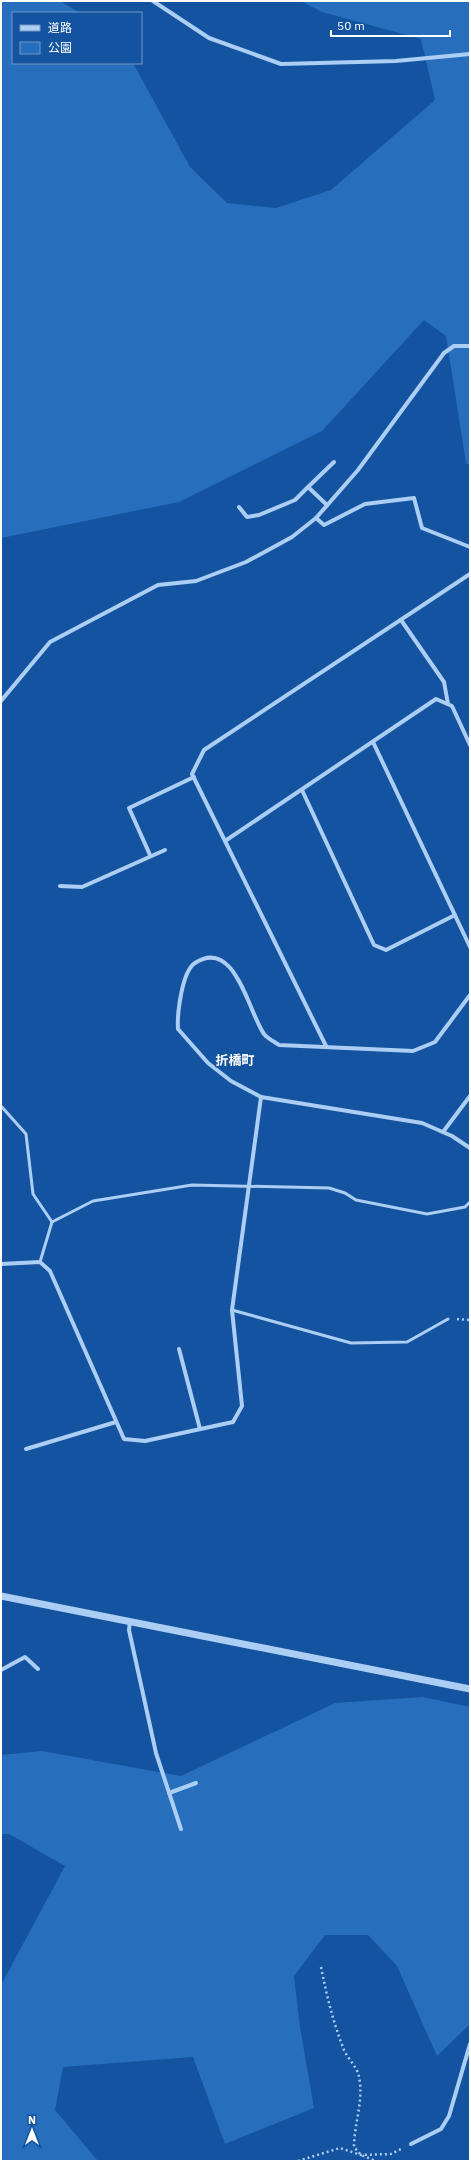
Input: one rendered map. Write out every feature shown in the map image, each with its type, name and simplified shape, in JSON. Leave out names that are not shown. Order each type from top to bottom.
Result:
[{"type":"street","points":[[154,1],[209,38],[281,64],[396,61],[470,54]]},
{"type":"street","points":[[1,701],[50,642],[158,585],[196,581],[246,562],[292,537],[316,518],[358,470],[444,353],[454,346],[470,346]]},
{"type":"street","points":[[239,507],[247,517],[259,515],[295,500],[334,462]]},
{"type":"street","points":[[308,487],[327,505]]},
{"type":"street","points":[[316,518],[324,525],[365,504],[414,498],[422,528],[470,547]]},
{"type":"street","points":[[326,1046],[192,774],[204,750],[470,574]]},
{"type":"street","points":[[401,620],[444,682],[448,704]]},
{"type":"street","points":[[225,841],[436,699],[452,706],[470,745]]},
{"type":"street","points":[[373,742],[470,947]]},
{"type":"street","points":[[150,855],[129,808],[194,777]]},
{"type":"street","points":[[302,790],[374,945],[386,950],[455,915]]},
{"type":"street","points":[[60,886],[82,887],[150,855],[165,850]]},
{"type":"street","points":[[470,995],[435,1042],[413,1051],[279,1045],[265,1036],[230,966],[219,957],[205,957],[193,964],[186,976],[177,1015],[178,1029],[208,1063],[231,1081],[261,1098],[422,1123],[443,1132],[470,1148]]},
{"type":"street","points":[[443,1132],[470,1096]]},
{"type":"street","points":[[1,1264],[40,1262],[50,1271],[124,1439],[145,1441],[233,1422],[242,1406],[232,1310],[261,1098]]},
{"type":"street","points":[[179,1349],[200,1429]]},
{"type":"street","points":[[26,1449],[116,1422]]},
{"type":"street","points":[[1,1596],[470,1689]]},
{"type":"street","points":[[130,1621],[129,1630],[156,1753],[181,1829]]},
{"type":"street","points":[[1,1670],[25,1657],[38,1669]]},
{"type":"street","points":[[169,1793],[196,1783]]},
{"type":"street","points":[[411,2144],[441,2129],[449,2116],[470,2044]]},
{"type":"lane","points":[[1,1106],[26,1134],[33,1194],[52,1222]]},
{"type":"lane","points":[[40,1262],[52,1222],[93,1201],[192,1185],[249,1185],[329,1188],[345,1193],[356,1200],[427,1214],[465,1207],[470,1202]]},
{"type":"lane","points":[[232,1310],[351,1343],[407,1342],[448,1319]]},
{"type":"path","points":[[448,1319],[470,1320]]},
{"type":"path","points":[[321,1967],[332,2019],[346,2055],[359,2075],[360,2102],[354,2134],[354,2147],[361,2155]]},
{"type":"path","points":[[361,2155],[391,2154],[411,2144]]},
{"type":"path","points":[[298,2161],[340,2148],[376,2161]]},
{"type":"green space","points":[[1,1],[60,1],[78,12],[12,12],[12,64],[134,64],[190,167],[227,203],[276,208],[331,190],[435,100],[421,39],[322,12],[301,1],[470,1],[470,465],[466,463],[446,336],[424,320],[322,431],[179,502],[1,538]]},
{"type":"green space","points":[[423,1697],[470,1707],[470,2024],[437,2056],[397,1966],[368,1935],[325,1935],[294,1976],[300,2027],[314,2108],[225,2144],[193,2057],[63,2067],[55,2110],[98,2161],[1,2161],[1,1985],[65,1866],[9,1834],[1,1834],[1,1755],[42,1751],[181,1776],[335,1703]]},
{"type":"district","name":"折橋町","points":[[235,1060]]}]
